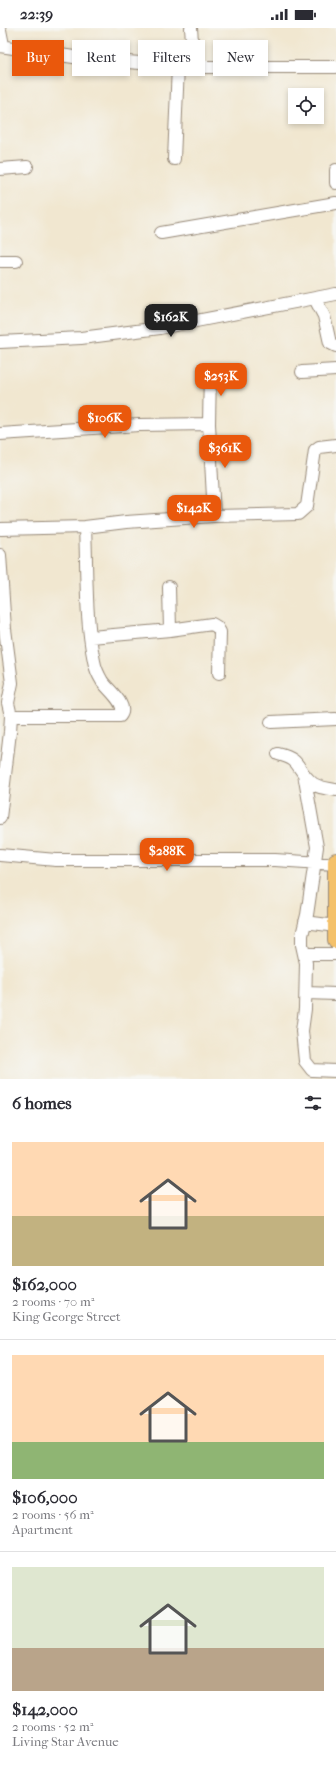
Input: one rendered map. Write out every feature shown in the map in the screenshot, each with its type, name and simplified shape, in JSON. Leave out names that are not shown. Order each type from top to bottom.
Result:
[{"type":"main road","points":[[336,861],[336,940]]},
{"type":"street","points":[[191,28],[192,40]]},
{"type":"street","points":[[0,30],[1,46],[87,59],[138,63]]},
{"type":"street","points":[[205,67],[336,67]]},
{"type":"street","points":[[174,159],[178,76]]},
{"type":"street","points":[[0,169],[27,167]]},
{"type":"street","points":[[336,170],[336,183]]},
{"type":"street","points":[[161,233],[336,203]]},
{"type":"street","points":[[0,261],[16,261]]},
{"type":"street","points":[[0,342],[81,338],[160,328],[336,294]]},
{"type":"street","points":[[315,299],[324,316],[330,343],[336,346]]},
{"type":"street","points":[[210,370],[209,424],[214,516]]},
{"type":"street","points":[[302,372],[336,370]]},
{"type":"street","points":[[0,434],[139,425],[209,424]]},
{"type":"street","points":[[0,529],[85,527],[126,522],[214,516],[298,514],[307,506],[315,450],[319,447],[336,445]]},
{"type":"street","points":[[11,716],[120,716],[123,710],[120,703],[102,680],[94,662],[91,638],[85,527]]},
{"type":"street","points":[[0,556],[5,629],[12,683],[4,703],[11,716],[0,818]]},
{"type":"street","points":[[169,587],[170,630]]},
{"type":"street","points":[[91,638],[212,624],[217,626],[220,632],[219,673]]},
{"type":"street","points":[[271,722],[336,719]]},
{"type":"street","points":[[278,754],[294,760],[310,781],[317,786],[336,790]]},
{"type":"street","points":[[304,774],[317,847],[302,935],[306,963],[306,993],[302,1031],[304,1061],[312,1070],[336,1071]]},
{"type":"street","points":[[0,855],[56,860],[315,862],[336,864]]},
{"type":"street","points":[[305,922],[336,926]]},
{"type":"street","points":[[304,954],[336,954]]},
{"type":"street","points":[[306,993],[336,994]]}]
